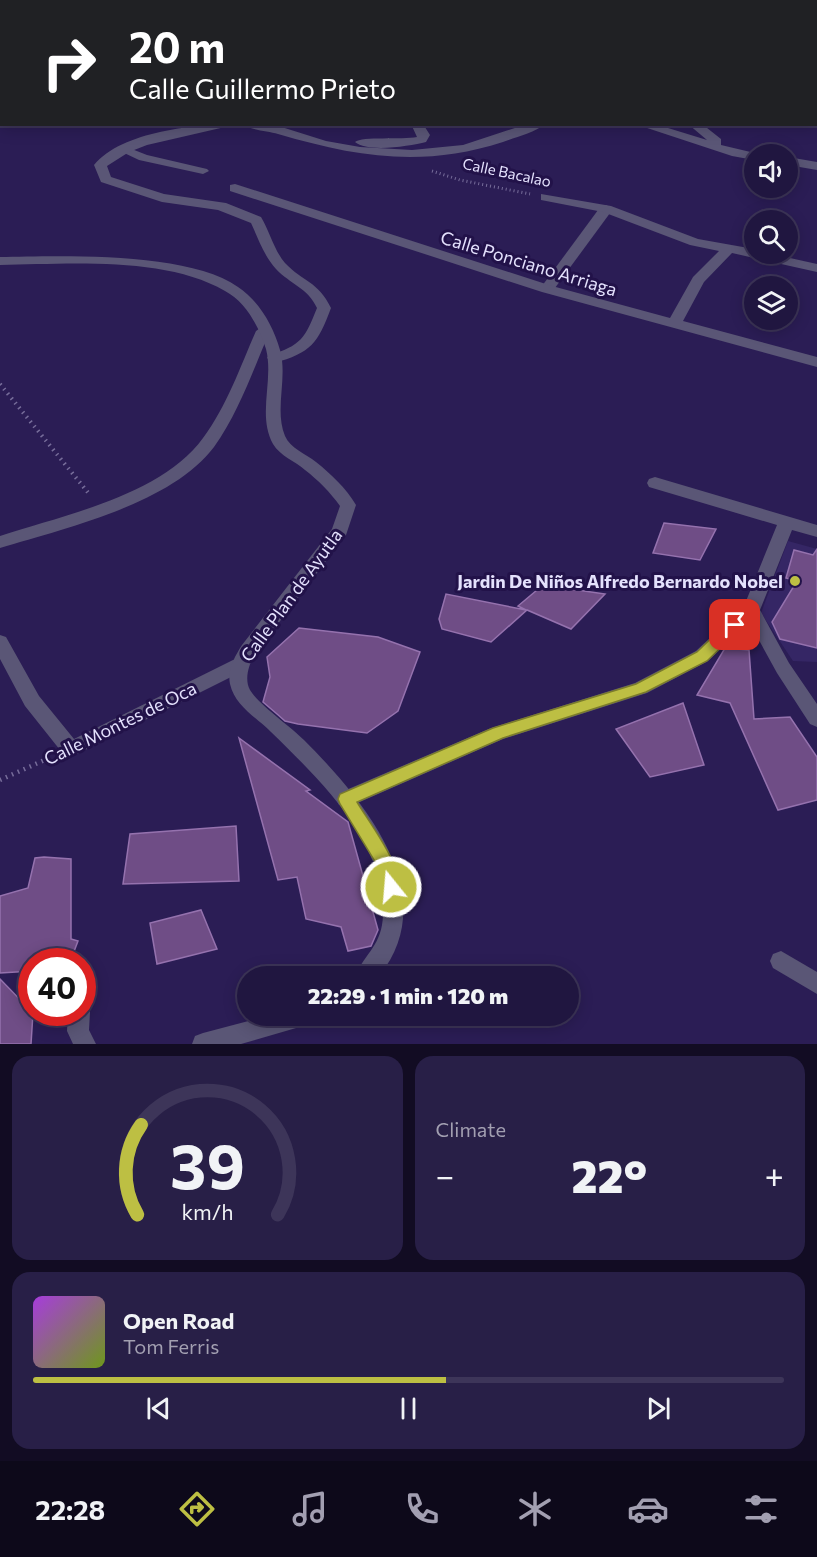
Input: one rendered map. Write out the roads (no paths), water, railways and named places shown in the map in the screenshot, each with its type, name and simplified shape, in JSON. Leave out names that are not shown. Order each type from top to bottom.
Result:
[{"type":"street","points":[[221,126],[170,135],[124,149],[107,156],[100,165],[105,179],[162,198],[230,209],[256,220],[280,265],[289,274],[308,284],[318,294],[324,309],[311,341],[301,350],[274,358]]},
{"type":"street","points":[[268,126],[331,145],[406,156],[487,143],[533,126]]},
{"type":"street","points":[[331,145],[359,141],[411,143],[422,139],[424,135],[418,126]]},
{"type":"street","points":[[648,126],[744,154]]},
{"type":"street","points":[[697,126],[736,153]]},
{"type":"street","points":[[798,163],[817,166]]},
{"type":"street","name":"Calle Ponciano Arriaga","points":[[235,188],[547,289],[817,362]]},
{"type":"street","name":"Calle Bacalao","points":[[546,197],[606,209],[696,242],[744,250]]},
{"type":"street","points":[[547,289],[606,209]]},
{"type":"street","points":[[674,324],[698,280],[730,247]]},
{"type":"street","name":"Calle Plan de Ayutla","points":[[0,261],[147,263],[179,270],[234,291],[250,305],[264,330],[274,358],[277,381],[274,429],[282,445],[333,484],[348,505],[340,531],[294,587],[239,665],[239,684],[248,701],[274,724],[346,799],[387,866],[395,908],[387,948],[374,966]]},
{"type":"street","name":"Calle Bacalao","points":[[798,263],[817,268]]},
{"type":"street","points":[[0,542],[131,496],[167,478],[197,456],[219,426],[264,330]]},
{"type":"street","points":[[655,483],[817,531]]},
{"type":"street","points":[[346,799],[498,733],[641,688],[702,656],[751,610],[787,521]]},
{"type":"street","points":[[751,610],[783,668],[817,719]]},
{"type":"street","name":"Calle Montes de Oca","points":[[0,642],[32,701],[71,749],[239,665]]},
{"type":"street","points":[[781,961],[817,984]]},
{"type":"street","points":[[78,1026],[78,1031],[85,1044]]},
{"type":"street","points":[[203,1044],[267,1026]]},
{"type":"lane","points":[[124,149],[143,158],[203,171]]},
{"type":"place","name":"Jardin De Niños Alfredo Bernardo Nobel","points":[[795,581]]}]
